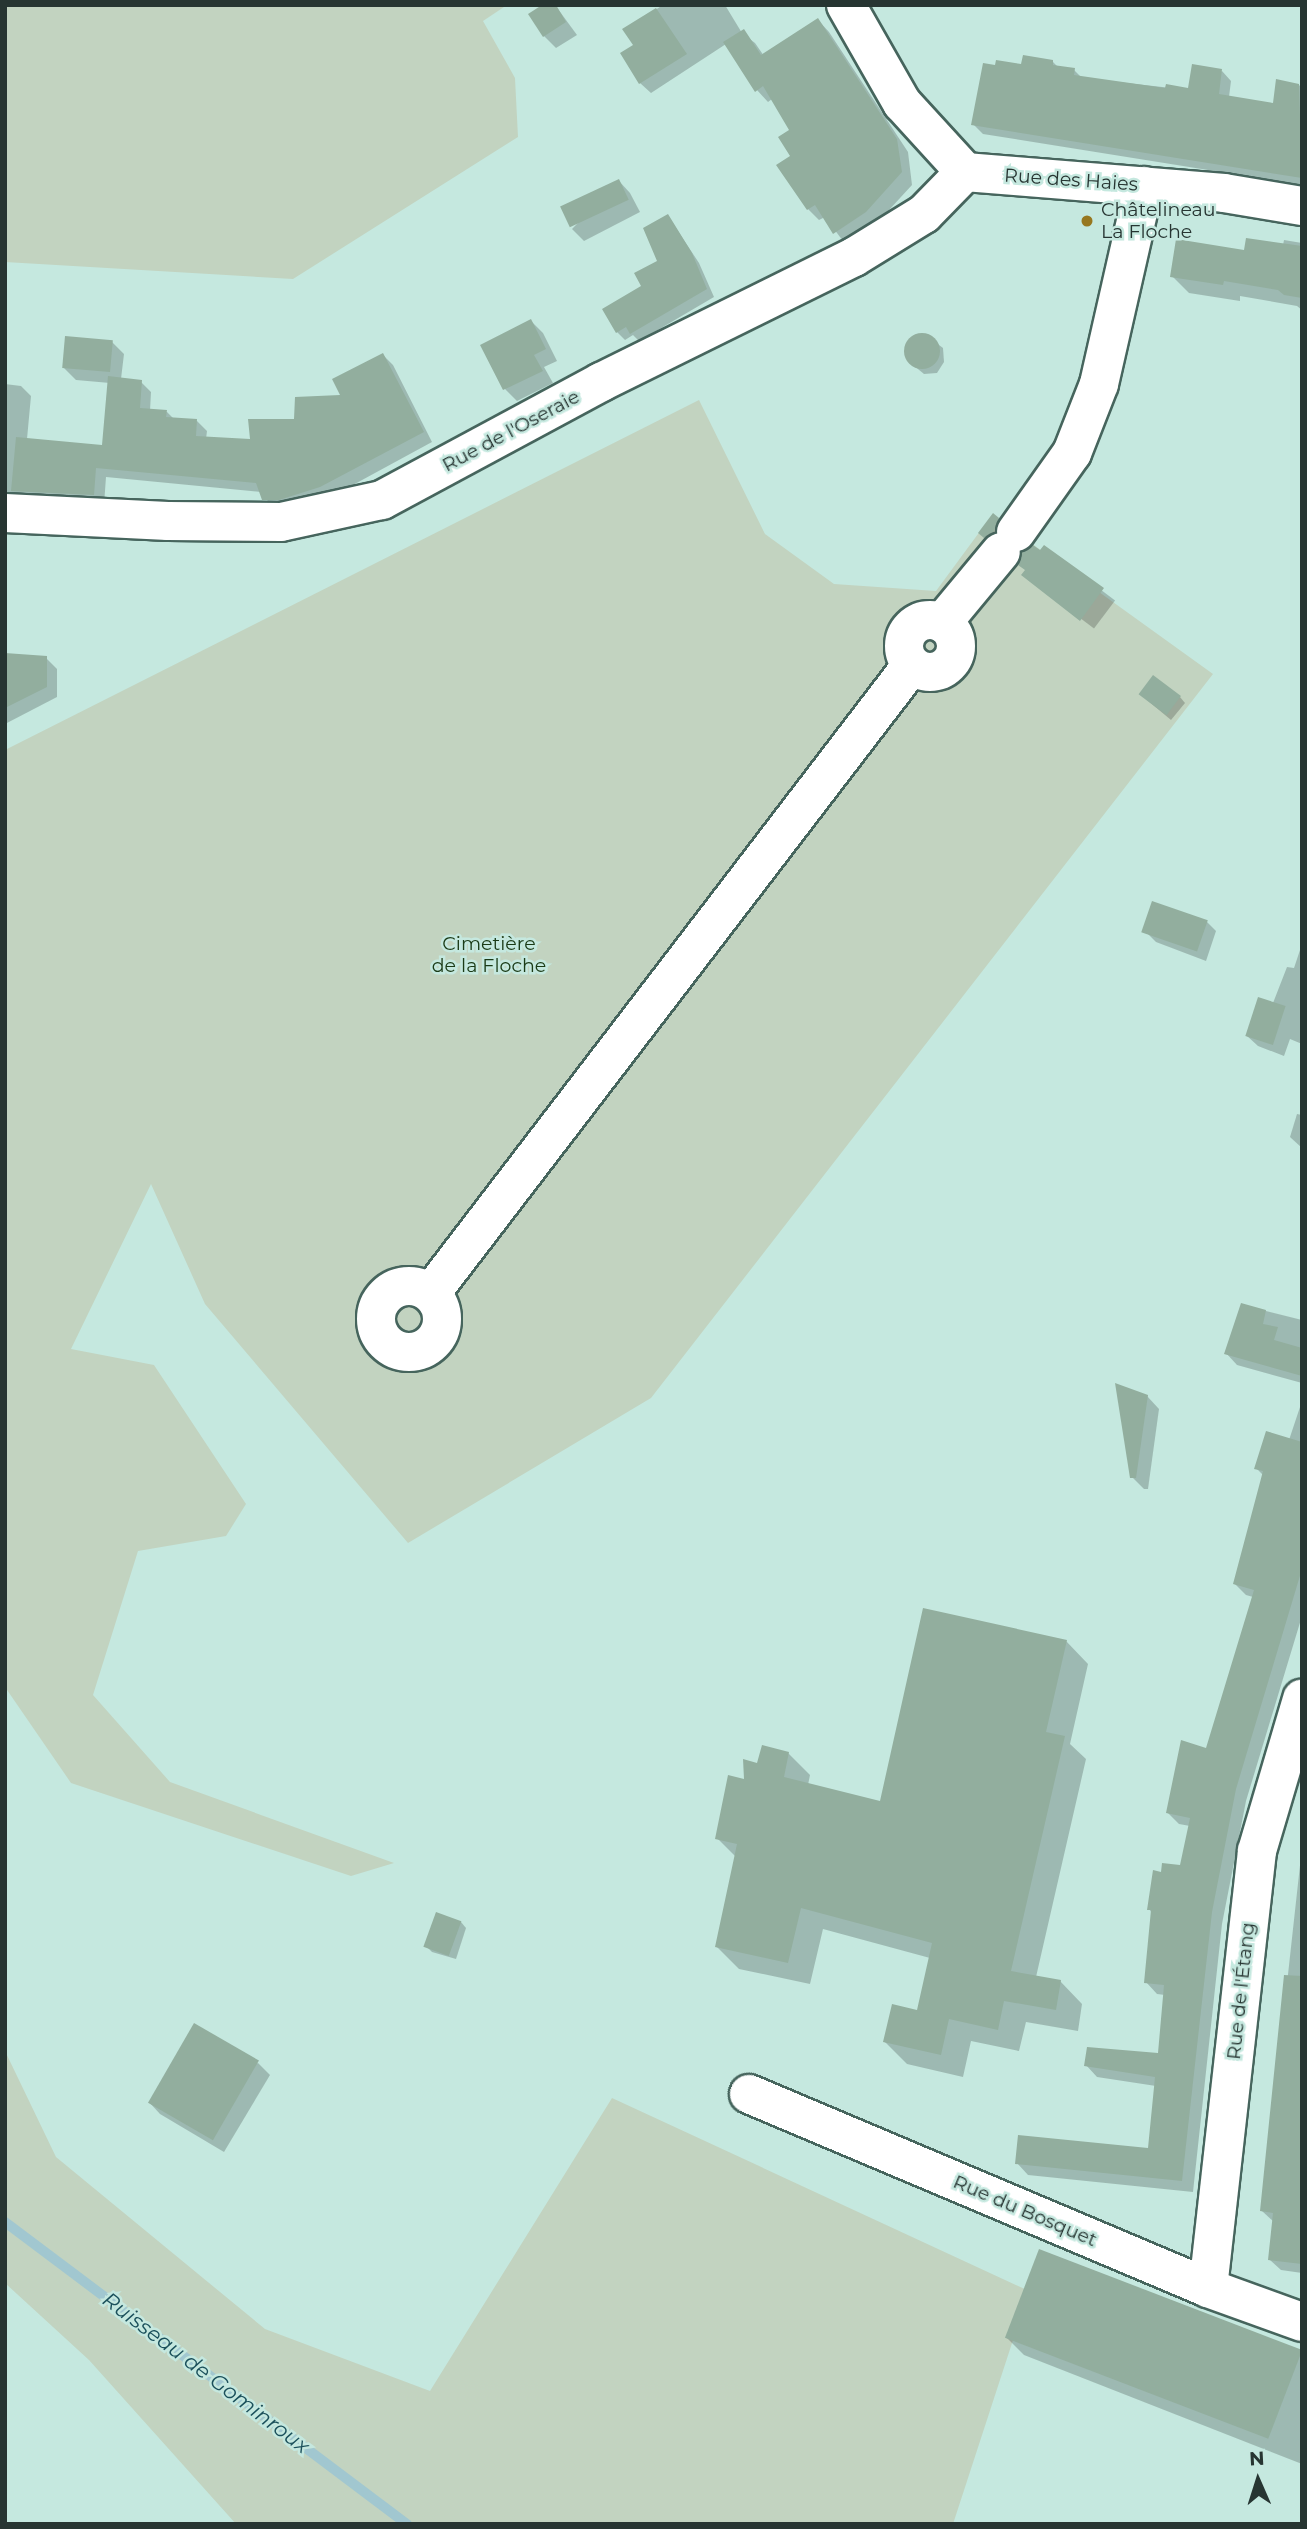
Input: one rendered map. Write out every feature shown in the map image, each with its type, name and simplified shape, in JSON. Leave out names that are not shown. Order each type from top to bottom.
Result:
[{"type":"street","points":[[846,5],[902,103],[965,172]]},
{"type":"street","name":"Rue des Haies","points":[[965,172],[1224,193],[1302,206]]},
{"type":"street","name":"Rue de l'Oseraie","points":[[5,513],[168,521],[281,522],[382,500],[601,382],[854,257],[924,214],[965,172]]},
{"type":"street","points":[[431,1293],[911,666],[903,646],[905,635],[922,621],[942,622],[1009,542],[1072,453],[1099,384],[1144,186]]},
{"type":"street","name":"Rue de l'Étang","points":[[1208,2288],[1257,1851],[1302,1699]]},
{"type":"street","name":"Rue du Bosquet","points":[[749,2094],[1208,2288],[1302,2322]]},
{"type":"green space","points":[[5,5],[507,5],[483,21],[515,78],[518,137],[293,279],[5,262]]},
{"type":"green space","name":"Cimetière de la Floche","points":[[699,400],[765,534],[834,584],[936,591],[992,515],[1213,674],[651,1398],[408,1543],[205,1304],[151,1184],[71,1349],[154,1365],[246,1504],[226,1536],[138,1551],[93,1695],[170,1782],[394,1863],[351,1876],[71,1783],[5,1687],[5,750]]},
{"type":"green space","points":[[5,2051],[56,2157],[265,2329],[430,2391],[612,2098],[1029,2291],[953,2524],[236,2524],[89,2360],[5,2283]]},
{"type":"building","points":[[542,5],[556,5],[566,22],[543,37],[528,14]]},
{"type":"building","points":[[656,8],[687,54],[639,84],[620,53],[633,45],[622,29]]},
{"type":"building","points":[[818,18],[897,139],[902,172],[866,212],[833,234],[815,205],[807,210],[776,165],[790,156],[778,137],[789,130],[763,86],[755,92],[723,42],[744,29],[761,55]]},
{"type":"building","points":[[1023,55],[1053,60],[1053,65],[1075,68],[1074,75],[1165,88],[1166,84],[1188,88],[1192,64],[1222,69],[1219,94],[1273,103],[1276,79],[1299,84],[1302,178],[971,125],[983,63],[995,65],[996,60],[1021,64]]},
{"type":"building","points":[[619,179],[629,200],[570,227],[560,206]]},
{"type":"building","points":[[668,214],[692,253],[707,289],[630,334],[626,327],[616,333],[602,309],[641,286],[634,273],[657,261],[643,228]]},
{"type":"building","points":[[1246,238],[1302,246],[1302,298],[1284,295],[1278,290],[1224,281],[1223,285],[1170,277],[1176,239],[1244,250]]},
{"type":"building","points":[[531,319],[546,349],[534,355],[543,371],[503,390],[480,345]]},
{"type":"building","points":[[922,333],[935,338],[940,351],[935,364],[922,369],[909,364],[904,351],[909,338]]},
{"type":"building","points":[[65,336],[113,340],[110,372],[62,368]]},
{"type":"building","points":[[383,353],[424,432],[320,487],[279,500],[262,500],[256,483],[96,468],[94,495],[11,491],[16,437],[102,445],[108,376],[142,380],[140,408],[167,410],[166,417],[197,419],[196,436],[250,439],[248,419],[294,419],[295,397],[340,395],[332,379]]},
{"type":"building","points":[[993,513],[999,518],[994,531],[984,538],[978,533]]},
{"type":"building","points":[[1033,545],[1040,550],[1044,545],[1104,588],[1080,621],[1021,575],[1025,570],[1018,565],[1022,552]]},
{"type":"building","points":[[5,653],[47,656],[47,687],[5,708]]},
{"type":"building","points":[[1153,675],[1181,696],[1167,715],[1139,694]]},
{"type":"building","points":[[1152,901],[1208,920],[1197,951],[1141,932]]},
{"type":"building","points":[[1258,997],[1286,1006],[1273,1045],[1245,1036]]},
{"type":"building","points":[[1241,1303],[1266,1310],[1263,1324],[1278,1327],[1274,1340],[1302,1348],[1302,1376],[1224,1354]]},
{"type":"building","points":[[1115,1383],[1148,1395],[1136,1478],[1130,1478]]},
{"type":"building","points":[[1266,1431],[1302,1442],[1302,1569],[1236,1789],[1212,1912],[1182,2181],[1015,2164],[1018,2135],[1148,2148],[1155,2077],[1084,2066],[1087,2047],[1158,2053],[1164,1985],[1144,1983],[1151,1910],[1147,1910],[1153,1870],[1161,1872],[1162,1863],[1180,1865],[1190,1818],[1166,1813],[1181,1740],[1206,1748],[1254,1590],[1233,1584],[1263,1471],[1254,1469]]},
{"type":"building","points":[[923,1608],[1067,1640],[1046,1732],[1065,1736],[1011,1971],[1061,1980],[1056,2010],[1004,2001],[998,2030],[949,2019],[941,2055],[883,2042],[892,2004],[917,2010],[932,1943],[801,1908],[788,1963],[715,1947],[737,1844],[715,1839],[728,1775],[744,1779],[743,1759],[757,1763],[762,1745],[789,1752],[784,1777],[880,1801]]},
{"type":"building","points":[[436,1912],[461,1921],[449,1956],[423,1947]]},
{"type":"building","points":[[1284,1975],[1302,1976],[1302,2264],[1268,2260],[1273,2213],[1260,2211]]},
{"type":"building","points":[[194,2023],[259,2060],[213,2140],[148,2103]]},
{"type":"building","points":[[1039,2249],[1302,2350],[1268,2439],[1005,2338]]},
{"type":"waterway","name":"Ruisseau de Gominroux","points":[[5,2222],[407,2524]]},
{"type":"place","name":"Châtelineau La Floche","points":[[1087,221]]}]
